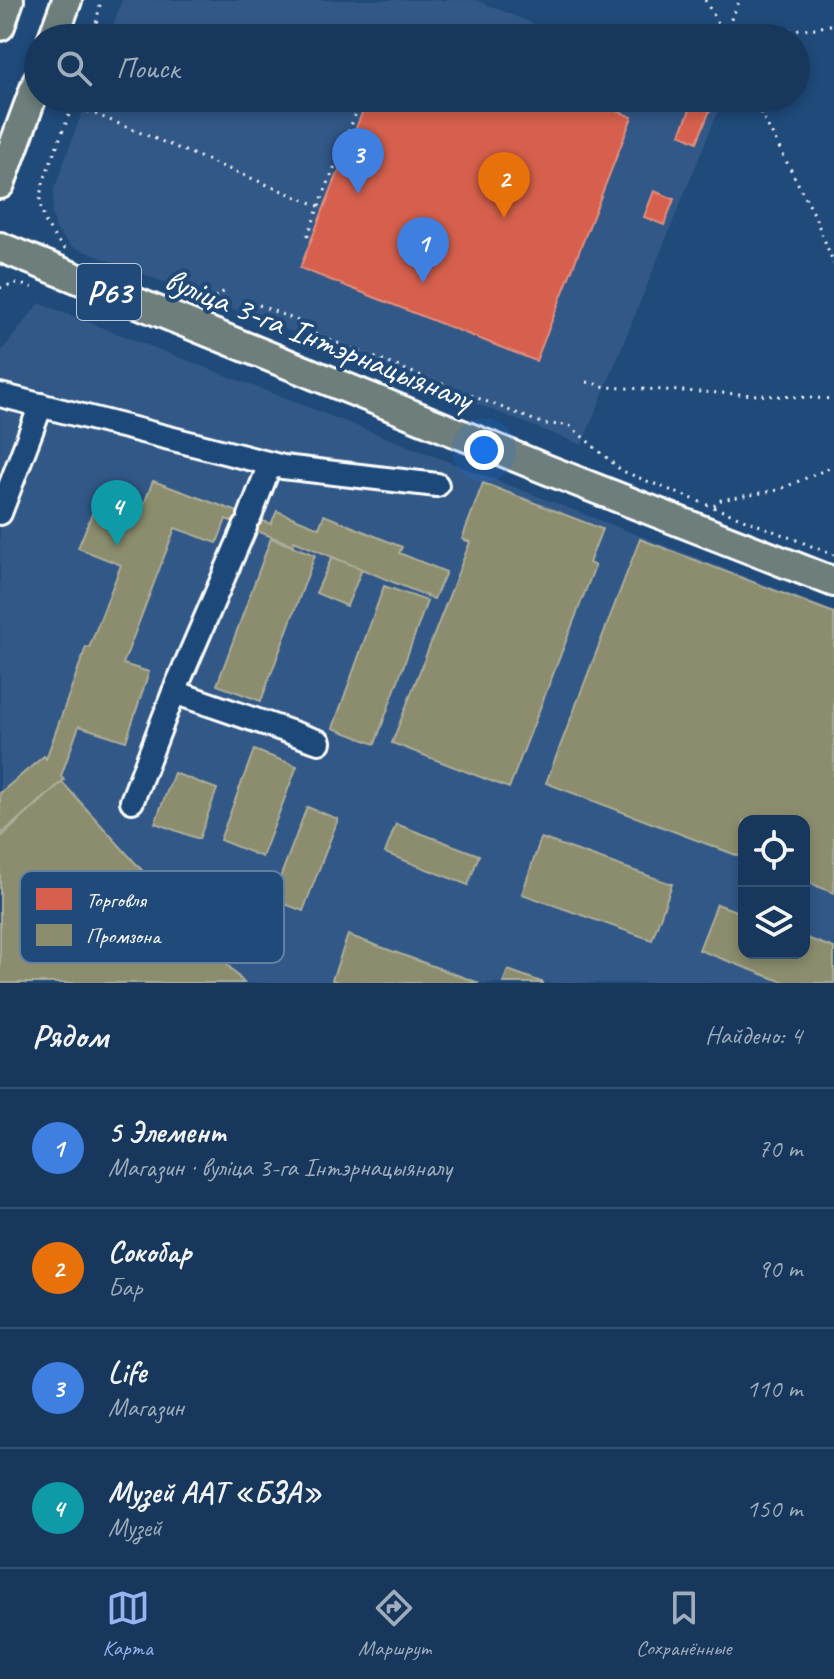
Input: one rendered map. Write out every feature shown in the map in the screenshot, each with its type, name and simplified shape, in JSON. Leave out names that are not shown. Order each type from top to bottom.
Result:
[{"type":"main road","points":[[0,26],[9,0]]},
{"type":"main road","points":[[58,24],[67,0]]},
{"type":"main road","points":[[0,184],[26,112]]},
{"type":"main road","name":"вуліца 3-га Інтэрнацыяналу","points":[[0,247],[548,470],[834,582]]},
{"type":"lane","points":[[0,395],[270,464],[437,485]]},
{"type":"lane","points":[[0,513],[41,405]]},
{"type":"lane","points":[[132,801],[174,692],[270,464]]},
{"type":"lane","points":[[174,692],[319,742]]},
{"type":"path","points":[[96,24],[101,0]]},
{"type":"path","points":[[705,0],[718,24]]},
{"type":"path","points":[[730,24],[740,0]]},
{"type":"path","points":[[810,29],[834,24]]},
{"type":"path","points":[[67,251],[53,236],[43,217],[40,196],[70,112]]},
{"type":"path","points":[[90,112],[319,206]]},
{"type":"path","points":[[313,237],[308,235],[356,112]]},
{"type":"path","points":[[760,112],[813,212],[834,264]]},
{"type":"path","points":[[189,300],[202,305],[225,291]]},
{"type":"path","points":[[259,305],[298,321],[307,331],[544,424],[569,425],[622,471],[834,555]]},
{"type":"path","points":[[587,382],[606,387],[834,399]]},
{"type":"path","points":[[713,507],[721,500],[778,490],[834,466]]},
{"type":"shaded area","points":[[122,0],[476,0],[534,24],[113,24]]},
{"type":"shaded area","points":[[82,112],[718,112],[582,445],[71,246],[57,231],[52,214],[54,190]]},
{"type":"shaded area","points":[[39,303],[834,611],[834,983],[0,983],[0,353]]},
{"type":"building: Торговля","points":[[362,112],[620,112],[632,117],[536,361],[300,268]]},
{"type":"building: Торговля","points":[[689,112],[709,112],[697,142],[680,134]]},
{"type":"building: Торговля","points":[[654,191],[674,199],[664,225],[644,217]]},
{"type":"building: Промзона","points":[[153,481],[271,524],[277,511],[319,528],[324,515],[402,547],[399,553],[446,572],[434,599],[294,541],[293,545],[226,519],[217,543],[175,528],[123,664],[149,672],[126,741],[79,726],[61,776],[64,780],[0,835],[0,793],[44,756],[46,759],[86,647],[89,648],[121,565],[78,548],[103,487],[144,504]]},
{"type":"building: Промзона","points":[[483,483],[602,529],[589,563],[595,566],[509,788],[392,743],[470,542],[462,539]]},
{"type":"building: Промзона","points":[[271,538],[315,555],[261,701],[217,685]]},
{"type":"building: Промзона","points":[[640,539],[834,613],[834,893],[810,883],[810,815],[738,815],[738,856],[546,783]]},
{"type":"building: Промзона","points":[[332,557],[362,569],[347,606],[316,593]]},
{"type":"building: Промзона","points":[[384,586],[427,601],[375,744],[333,728]]},
{"type":"building: Промзона","points":[[254,750],[297,766],[262,857],[220,840]]},
{"type":"building: Промзона","points":[[174,773],[217,789],[199,839],[155,823]]},
{"type":"building: Промзона","points":[[62,782],[143,871],[20,871],[20,963],[226,963],[244,983],[0,983],[0,838]]},
{"type":"building: Промзона","points":[[307,807],[338,819],[303,911],[284,904],[283,871]]},
{"type":"building: Промзона","points":[[396,824],[479,855],[468,885],[385,853]]},
{"type":"building: Промзона","points":[[541,838],[672,884],[652,940],[522,894]]},
{"type":"building: Промзона","points":[[717,904],[738,912],[738,959],[810,959],[810,939],[834,948],[834,983],[786,983],[699,950]]},
{"type":"building: Промзона","points":[[348,935],[479,983],[340,983],[332,980]]},
{"type":"building: Промзона","points":[[508,970],[544,983],[503,983]]},
{"type":"place","name":"Life","points":[[358,194]]},
{"type":"place","name":"Сокобар","points":[[504,218]]},
{"type":"place","name":"5 Элемент","points":[[423,283]]},
{"type":"place","name":"Музей ААТ «БЗА»","points":[[117,546]]}]
